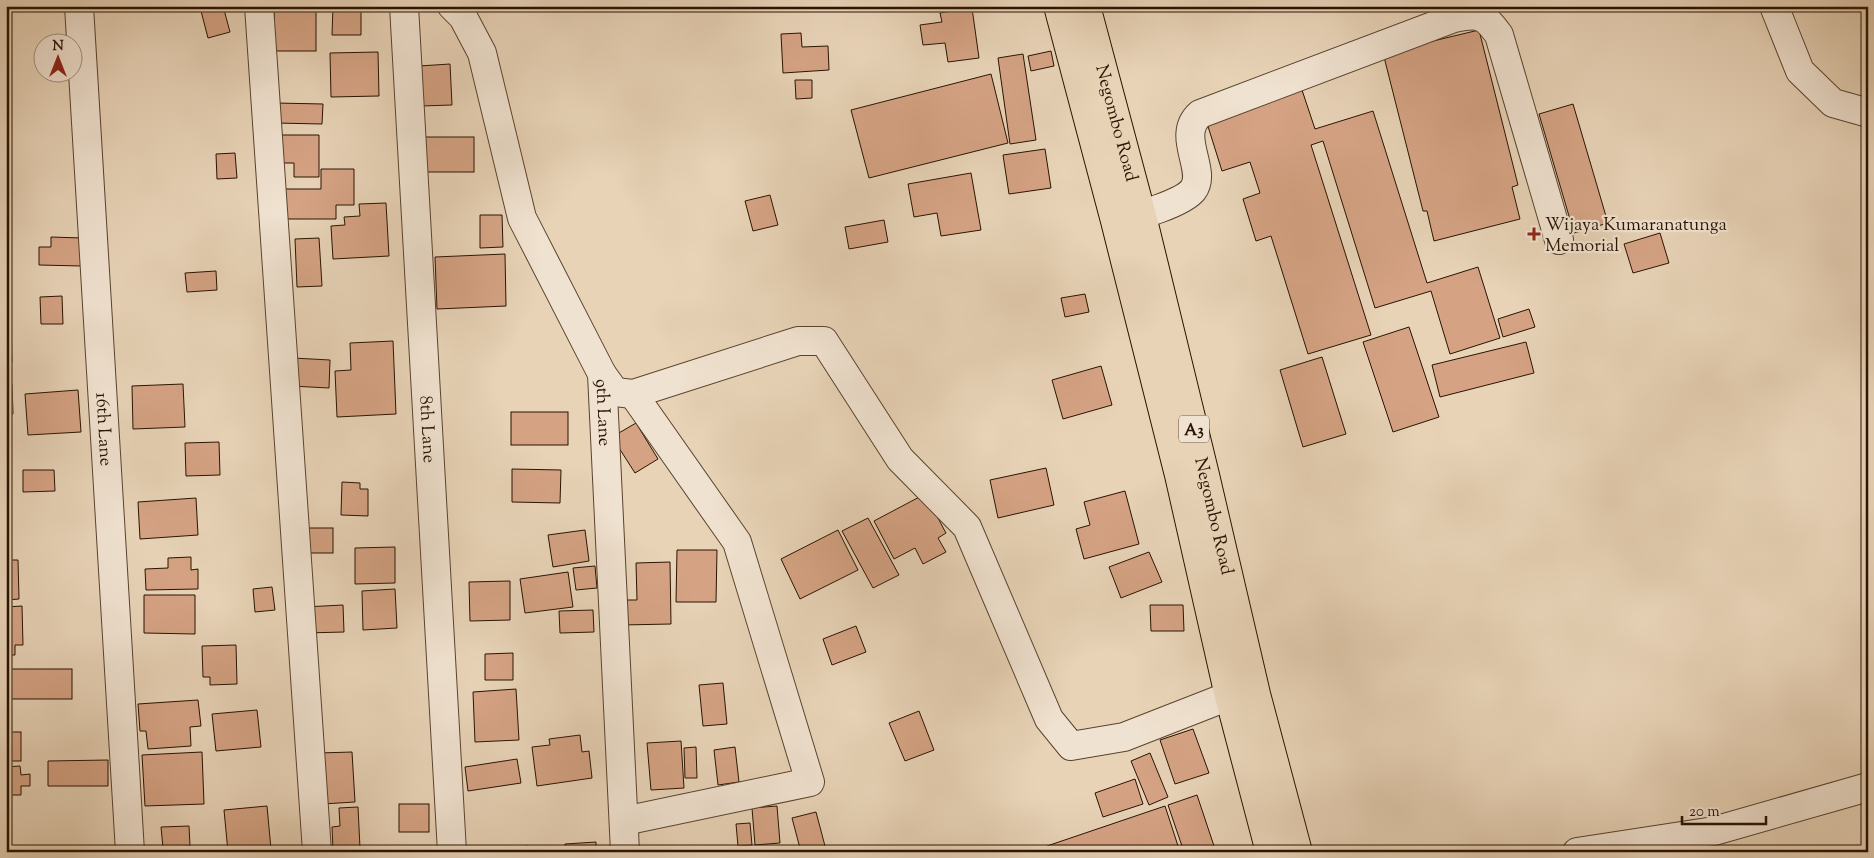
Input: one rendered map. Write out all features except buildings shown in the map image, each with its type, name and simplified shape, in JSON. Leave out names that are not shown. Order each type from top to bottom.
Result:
[{"type":"highway","name":"Negombo Road","points":[[1058,6],[1179,475],[1229,696],[1270,852]]},
{"type":"highway","name":"Negombo Road","points":[[1086,6],[1142,216],[1256,694],[1298,852]]},
{"type":"street","name":"16th Lane","points":[[79,6],[130,852]]},
{"type":"street","points":[[259,6],[316,852]]},
{"type":"street","name":"8th Lane","points":[[404,6],[452,852]]},
{"type":"street","name":"9th Lane","points":[[452,6],[463,17],[482,53],[522,218],[602,374],[625,852]]},
{"type":"street","points":[[1774,6],[1800,71],[1833,103],[1868,112]]},
{"type":"street","points":[[1115,221],[1142,216],[1178,200],[1193,190],[1196,184],[1196,175],[1190,129],[1193,120],[1200,114],[1454,18],[1479,15],[1489,21],[1499,35],[1559,240]]},
{"type":"street","points":[[602,374],[615,392],[633,394],[798,341],[824,341],[900,459],[967,527],[1049,719],[1071,746],[1124,737],[1229,696]]},
{"type":"street","points":[[624,821],[810,782],[737,542],[633,394]]},
{"type":"street","points":[[1576,852],[1714,831],[1868,787]]},
{"type":"place","name":"Wijaya Kumaranatunga Memorial","points":[[1534,234]]}]
